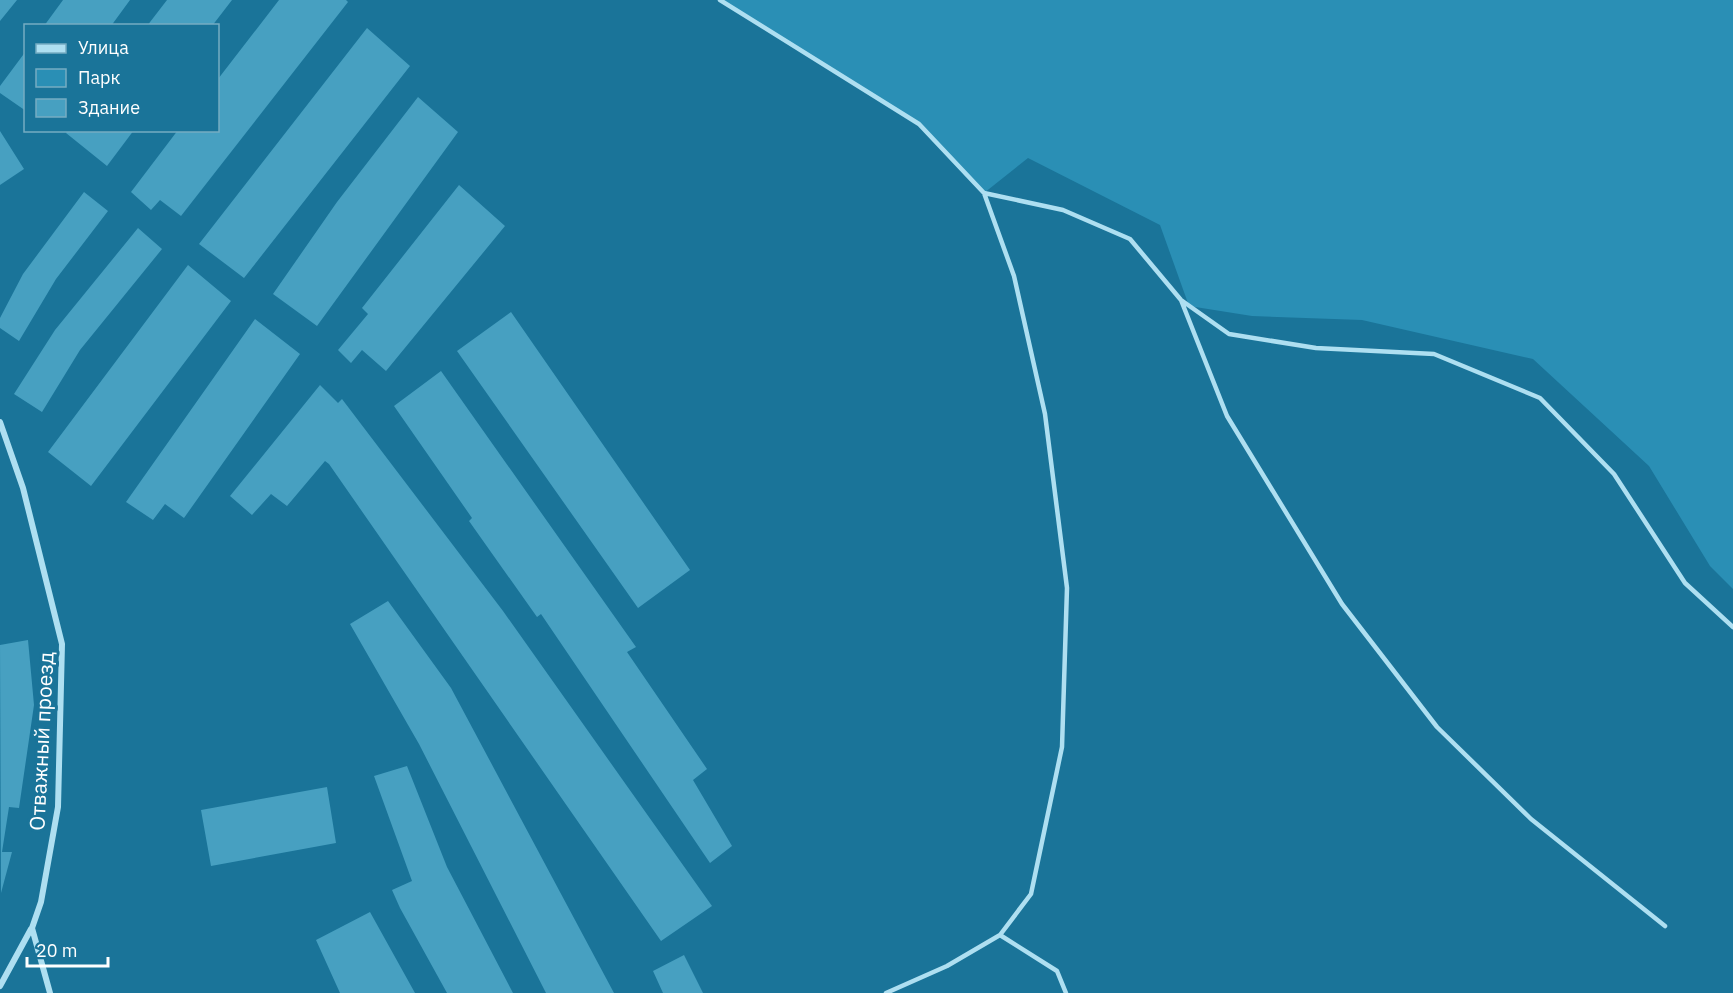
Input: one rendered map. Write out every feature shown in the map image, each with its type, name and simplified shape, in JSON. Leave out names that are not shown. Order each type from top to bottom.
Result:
[{"type":"street","name":"Отважный проезд","points":[[0,422],[23,488],[62,644],[58,807],[42,902],[32,928],[0,986]]},
{"type":"street","points":[[32,928],[47,988],[51,993]]},
{"type":"lane","points":[[720,0],[919,124],[984,193],[1014,276],[1045,414],[1067,588],[1062,747],[1031,894],[1000,934],[947,966],[886,993]]},
{"type":"lane","points":[[984,193],[1063,210],[1130,239],[1181,300],[1229,334],[1316,348],[1434,354],[1540,398],[1614,474],[1685,583],[1733,627]]},
{"type":"lane","points":[[1181,300],[1227,416],[1349,614],[1437,727],[1531,819],[1665,926]]},
{"type":"lane","points":[[1000,934],[1057,971],[1066,993]]},
{"type":"green space","points":[[720,0],[1733,0],[1733,589],[1710,566],[1649,466],[1533,359],[1362,320],[1252,316],[1189,306],[1160,225],[1028,158],[984,193],[919,124]]},
{"type":"building","points":[[0,0],[17,0],[0,21]]},
{"type":"building","points":[[63,0],[130,0],[112,24],[45,24]]},
{"type":"building","points":[[167,0],[232,0],[214,24],[149,24]]},
{"type":"building","points":[[279,0],[346,0],[348,2],[181,216],[160,200],[151,210],[131,192],[176,132],[219,132],[219,78]]},
{"type":"building","points":[[367,28],[410,66],[244,278],[199,244]]},
{"type":"building","points":[[24,54],[24,110],[0,93],[0,86]]},
{"type":"building","points":[[418,97],[458,132],[317,326],[273,294],[337,202]]},
{"type":"building","points":[[0,131],[24,169],[0,185]]},
{"type":"building","points":[[67,132],[132,132],[107,166]]},
{"type":"building","points":[[459,185],[505,226],[386,371],[362,350],[351,363],[338,350],[368,314],[362,308]]},
{"type":"building","points":[[84,192],[108,211],[56,279],[19,341],[0,328],[0,318],[23,274]]},
{"type":"building","points":[[138,228],[162,249],[80,350],[42,412],[14,394],[55,330]]},
{"type":"building","points":[[188,265],[231,301],[91,486],[48,452]]},
{"type":"building","points":[[511,312],[690,570],[638,608],[457,351]]},
{"type":"building","points":[[255,319],[300,354],[184,518],[165,504],[153,520],[126,502]]},
{"type":"building","points":[[441,371],[636,647],[627,652],[707,769],[693,780],[732,846],[710,863],[541,614],[537,617],[469,521],[472,518],[394,406]]},
{"type":"building","points":[[320,385],[338,403],[342,399],[503,611],[712,906],[661,941],[329,464],[325,461],[287,506],[271,494],[252,515],[230,496]]},
{"type":"building","points":[[388,601],[451,688],[614,993],[546,993],[419,744],[350,624]]},
{"type":"building","points":[[28,640],[34,705],[19,808],[9,807],[2,852],[12,852],[1,893],[0,645]]},
{"type":"building","points":[[407,766],[447,867],[513,993],[447,993],[400,908],[392,890],[412,881],[374,776]]},
{"type":"building","points":[[327,787],[336,843],[211,866],[201,810]]},
{"type":"building","points":[[370,912],[415,993],[340,993],[316,940]]},
{"type":"building","points":[[684,955],[703,993],[663,993],[653,971]]}]
